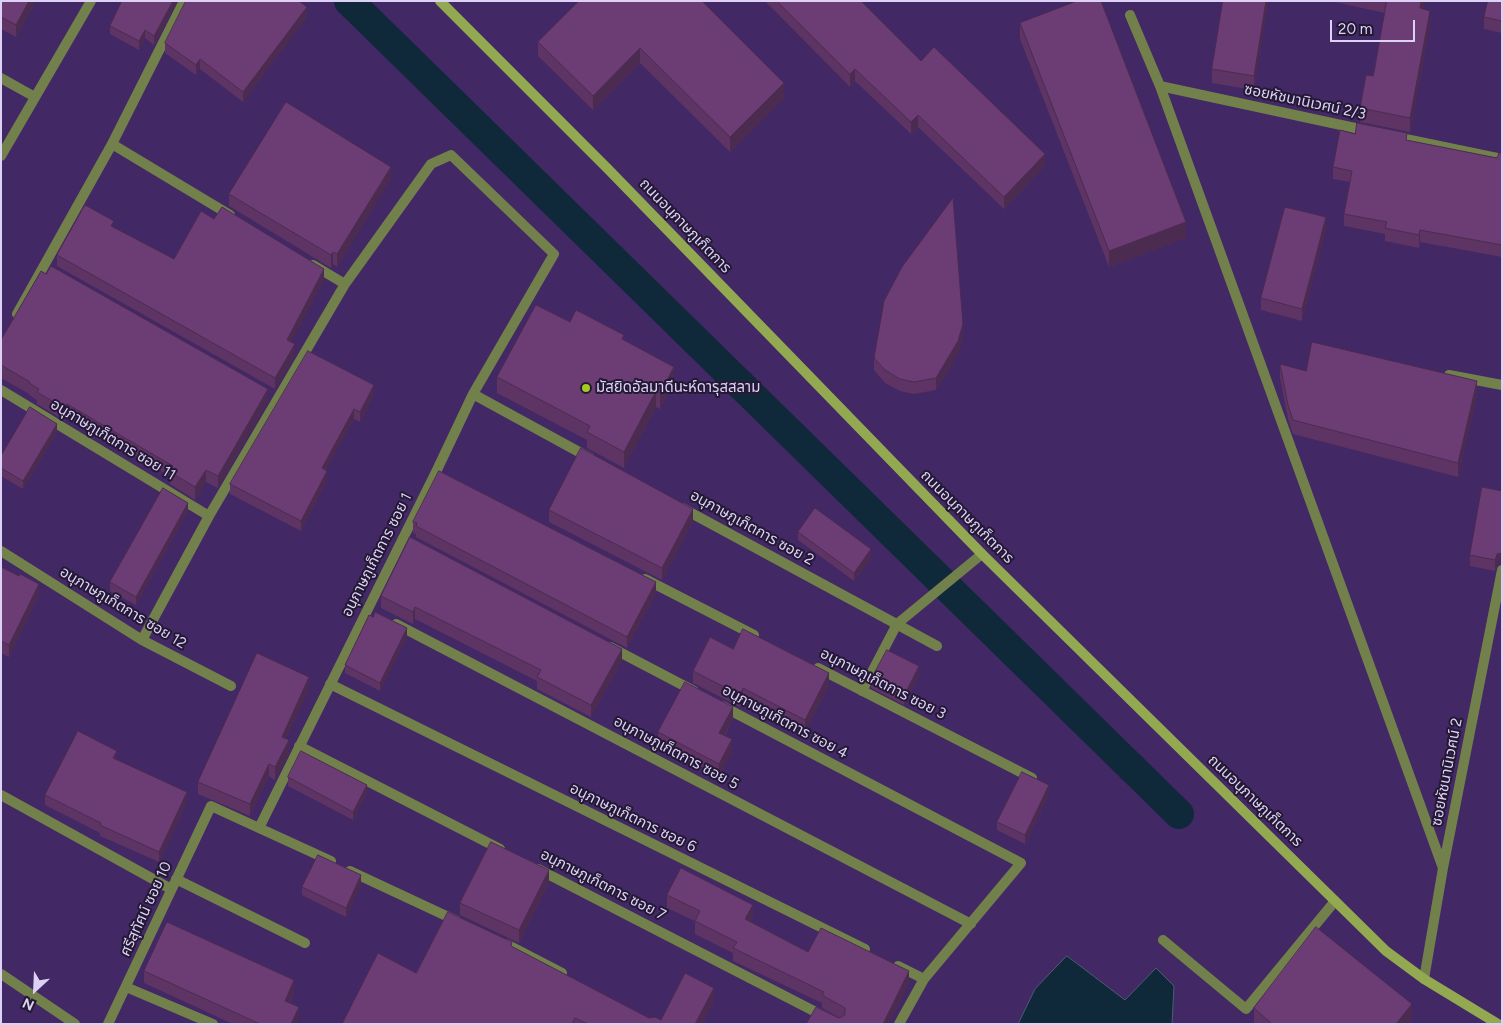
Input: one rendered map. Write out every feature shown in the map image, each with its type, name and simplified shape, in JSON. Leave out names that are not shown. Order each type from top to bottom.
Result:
[{"type":"street","points":[[1,156],[91,1]]},
{"type":"street","points":[[11,324],[48,268],[184,1]]},
{"type":"street","name":"ถนนอนุภาษภูเก็ตการ","points":[[440,1],[608,169],[982,554],[1335,901],[1386,950],[1424,980],[1498,1024]]},
{"type":"street","points":[[1130,15],[1160,86],[1443,868]]},
{"type":"street","points":[[1,78],[35,97]]},
{"type":"street","name":"ซอยหัชนานิเวศน์ 2/3","points":[[1160,86],[1502,159]]},
{"type":"street","points":[[112,144],[237,219]]},
{"type":"street","name":"อนุภาษภูเก็ตการ ซอย 1","points":[[259,828],[330,684],[376,613],[407,540],[440,474],[473,394],[554,254],[451,156],[431,164],[345,284]]},
{"type":"street","points":[[142,640],[273,396],[345,284],[303,259]]},
{"type":"street","points":[[1438,372],[1502,385]]},
{"type":"street","name":"อนุภาษภูเก็ตการ ซอย 11","points":[[1,390],[210,516]]},
{"type":"street","points":[[473,394],[602,464]]},
{"type":"street","name":"อนุภาษภูเก็ตการ ซอย 2","points":[[672,502],[937,646]]},
{"type":"street","name":"อนุภาษภูเก็ตการ ซอย 12","points":[[1,552],[142,640],[231,686]]},
{"type":"street","points":[[862,691],[897,624],[982,554]]},
{"type":"street","name":"ซอยหัชนานิเวศน์ 2","points":[[1424,980],[1443,868],[1502,570]]},
{"type":"street","points":[[631,572],[764,640]]},
{"type":"street","name":"อนุภาษภูเก็ตการ ซอย 5","points":[[376,613],[971,924]]},
{"type":"street","name":"อนุภาษภูเก็ตการ ซอย 4","points":[[597,640],[1021,863],[971,924]]},
{"type":"street","name":"อนุภาษภูเก็ตการ ซอย 3","points":[[809,663],[1040,782]]},
{"type":"street","name":"อนุภาษภูเก็ตการ ซอย 6","points":[[330,684],[871,952]]},
{"type":"street","points":[[299,746],[512,855]]},
{"type":"street","points":[[1,795],[171,889]]},
{"type":"street","name":"ศรีสุทัศน์ ซอย 10","points":[[108,1024],[211,806],[259,828]]},
{"type":"street","points":[[259,828],[464,924]]},
{"type":"street","name":"อนุภาษภูเก็ตการ ซอย 7","points":[[529,864],[839,1024]]},
{"type":"street","points":[[176,879],[305,943]]},
{"type":"street","points":[[1162,940],[1246,1009],[1335,901]]},
{"type":"street","points":[[899,1024],[924,979],[971,924]]},
{"type":"street","points":[[500,941],[569,977]]},
{"type":"street","points":[[889,961],[924,979]]},
{"type":"street","points":[[1,974],[75,1024]]},
{"type":"street","points":[[126,987],[214,1024]]},
{"type":"water","points":[[1067,956],[1125,1000],[1156,968],[1174,986],[1172,1024],[1018,1024],[1035,989]]},
{"type":"building","points":[[1,1],[29,1],[16,25],[1,17]]},
{"type":"building","points":[[122,1],[173,1],[154,36],[145,30],[139,41],[110,26]]},
{"type":"building","points":[[186,1],[299,1],[307,7],[243,92],[200,59],[196,65],[165,43]]},
{"type":"building","points":[[579,1],[702,1],[784,83],[730,137],[640,48],[593,96],[538,42]]},
{"type":"building","points":[[777,1],[861,1],[921,61],[934,47],[1045,154],[1004,197],[918,115],[911,122],[855,69],[850,74]]},
{"type":"building","points":[[1077,1],[1101,1],[1186,222],[1109,251],[1020,23]]},
{"type":"building","points":[[1223,1],[1266,1],[1254,76],[1212,69]]},
{"type":"building","points":[[1387,1],[1421,1],[1420,8],[1430,11],[1410,118],[1360,108],[1366,75],[1373,76]]},
{"type":"building","points":[[1488,1],[1502,1],[1502,21],[1484,17]]},
{"type":"building","points":[[286,102],[391,167],[337,254],[333,252],[331,255],[229,194]]},
{"type":"building","points":[[1357,123],[1407,133],[1406,140],[1497,158],[1499,153],[1502,153],[1502,245],[1420,230],[1419,235],[1385,228],[1387,222],[1344,214],[1352,171],[1333,167],[1340,130],[1355,134]]},
{"type":"building","points":[[953,198],[963,324],[958,341],[936,378],[914,382],[900,379],[885,370],[874,358],[884,301],[902,267]]},
{"type":"building","points":[[85,205],[114,221],[111,226],[174,259],[201,211],[214,219],[222,207],[324,269],[287,340],[295,344],[275,378],[57,255]]},
{"type":"building","points":[[1285,207],[1326,217],[1302,309],[1261,298]]},
{"type":"building","points":[[51,266],[268,389],[218,476],[206,470],[195,487],[170,472],[173,466],[67,404],[64,408],[37,392],[39,389],[30,382],[1,365],[1,340],[41,271],[46,274]]},
{"type":"building","name":"มัสยิดอัลมาดีนะห์ดารุสสลาม","points":[[536,305],[570,322],[576,310],[624,335],[622,339],[674,367],[660,393],[656,391],[624,452],[587,432],[590,426],[497,377]]},
{"type":"building","points":[[1312,342],[1477,381],[1458,463],[1293,420],[1280,364],[1306,371]]},
{"type":"building","points":[[308,351],[374,385],[360,412],[354,409],[322,468],[327,471],[301,521],[230,484]]},
{"type":"building","points":[[30,407],[57,424],[23,481],[1,468],[1,456]]},
{"type":"building","points":[[581,448],[693,509],[662,568],[549,510]]},
{"type":"building","points":[[439,471],[656,582],[627,637],[416,526],[417,523],[413,522]]},
{"type":"building","points":[[1482,487],[1502,491],[1502,553],[1497,554],[1495,560],[1470,555]]},
{"type":"building","points":[[163,488],[188,503],[136,597],[110,582]]},
{"type":"building","points":[[815,508],[871,549],[854,573],[798,532]]},
{"type":"building","points":[[410,537],[622,649],[591,705],[537,677],[541,670],[415,607],[413,612],[381,596]]},
{"type":"building","points":[[1,567],[39,584],[9,645],[1,641]]},
{"type":"building","points":[[375,612],[407,628],[380,683],[345,665],[369,615],[373,617]]},
{"type":"building","points":[[743,629],[829,673],[805,720],[743,688],[740,695],[693,671],[710,637],[733,649]]},
{"type":"building","points":[[887,650],[919,666],[904,696],[871,680]]},
{"type":"building","points":[[257,653],[309,677],[282,737],[289,740],[275,767],[269,764],[250,804],[198,782]]},
{"type":"building","points":[[685,682],[733,707],[719,733],[732,739],[719,764],[658,732]]},
{"type":"building","points":[[78,731],[117,751],[113,758],[187,792],[159,852],[100,825],[101,823],[45,795]]},
{"type":"building","points":[[301,751],[367,785],[353,812],[288,777]]},
{"type":"building","points":[[1022,772],[1049,785],[1025,835],[997,822]]},
{"type":"building","points":[[491,842],[549,870],[519,930],[460,903]]},
{"type":"building","points":[[318,855],[361,875],[346,908],[302,887]]},
{"type":"building","points":[[681,868],[753,905],[745,919],[808,952],[821,928],[909,971],[883,1024],[806,1024],[816,1007],[839,1018],[845,1015],[845,1008],[822,995],[824,992],[733,948],[737,942],[695,921],[700,911],[667,895]]},
{"type":"building","points":[[448,912],[512,942],[511,946],[649,1018],[655,1017],[661,1020],[685,973],[714,988],[695,1024],[588,1024],[575,1018],[572,1024],[342,1024],[378,953],[416,973]]},
{"type":"building","points":[[167,922],[294,980],[285,1001],[299,1007],[291,1024],[260,1024],[144,971]]},
{"type":"building","points":[[1316,927],[1412,1004],[1396,1024],[1272,1024],[1254,1008]]},
{"type":"waterway","points":[[349,1],[1179,814]]},
{"type":"place","name":"มัสยิดอัลมาดีนะห์ดารุสสลาม","points":[[586,388]]}]
